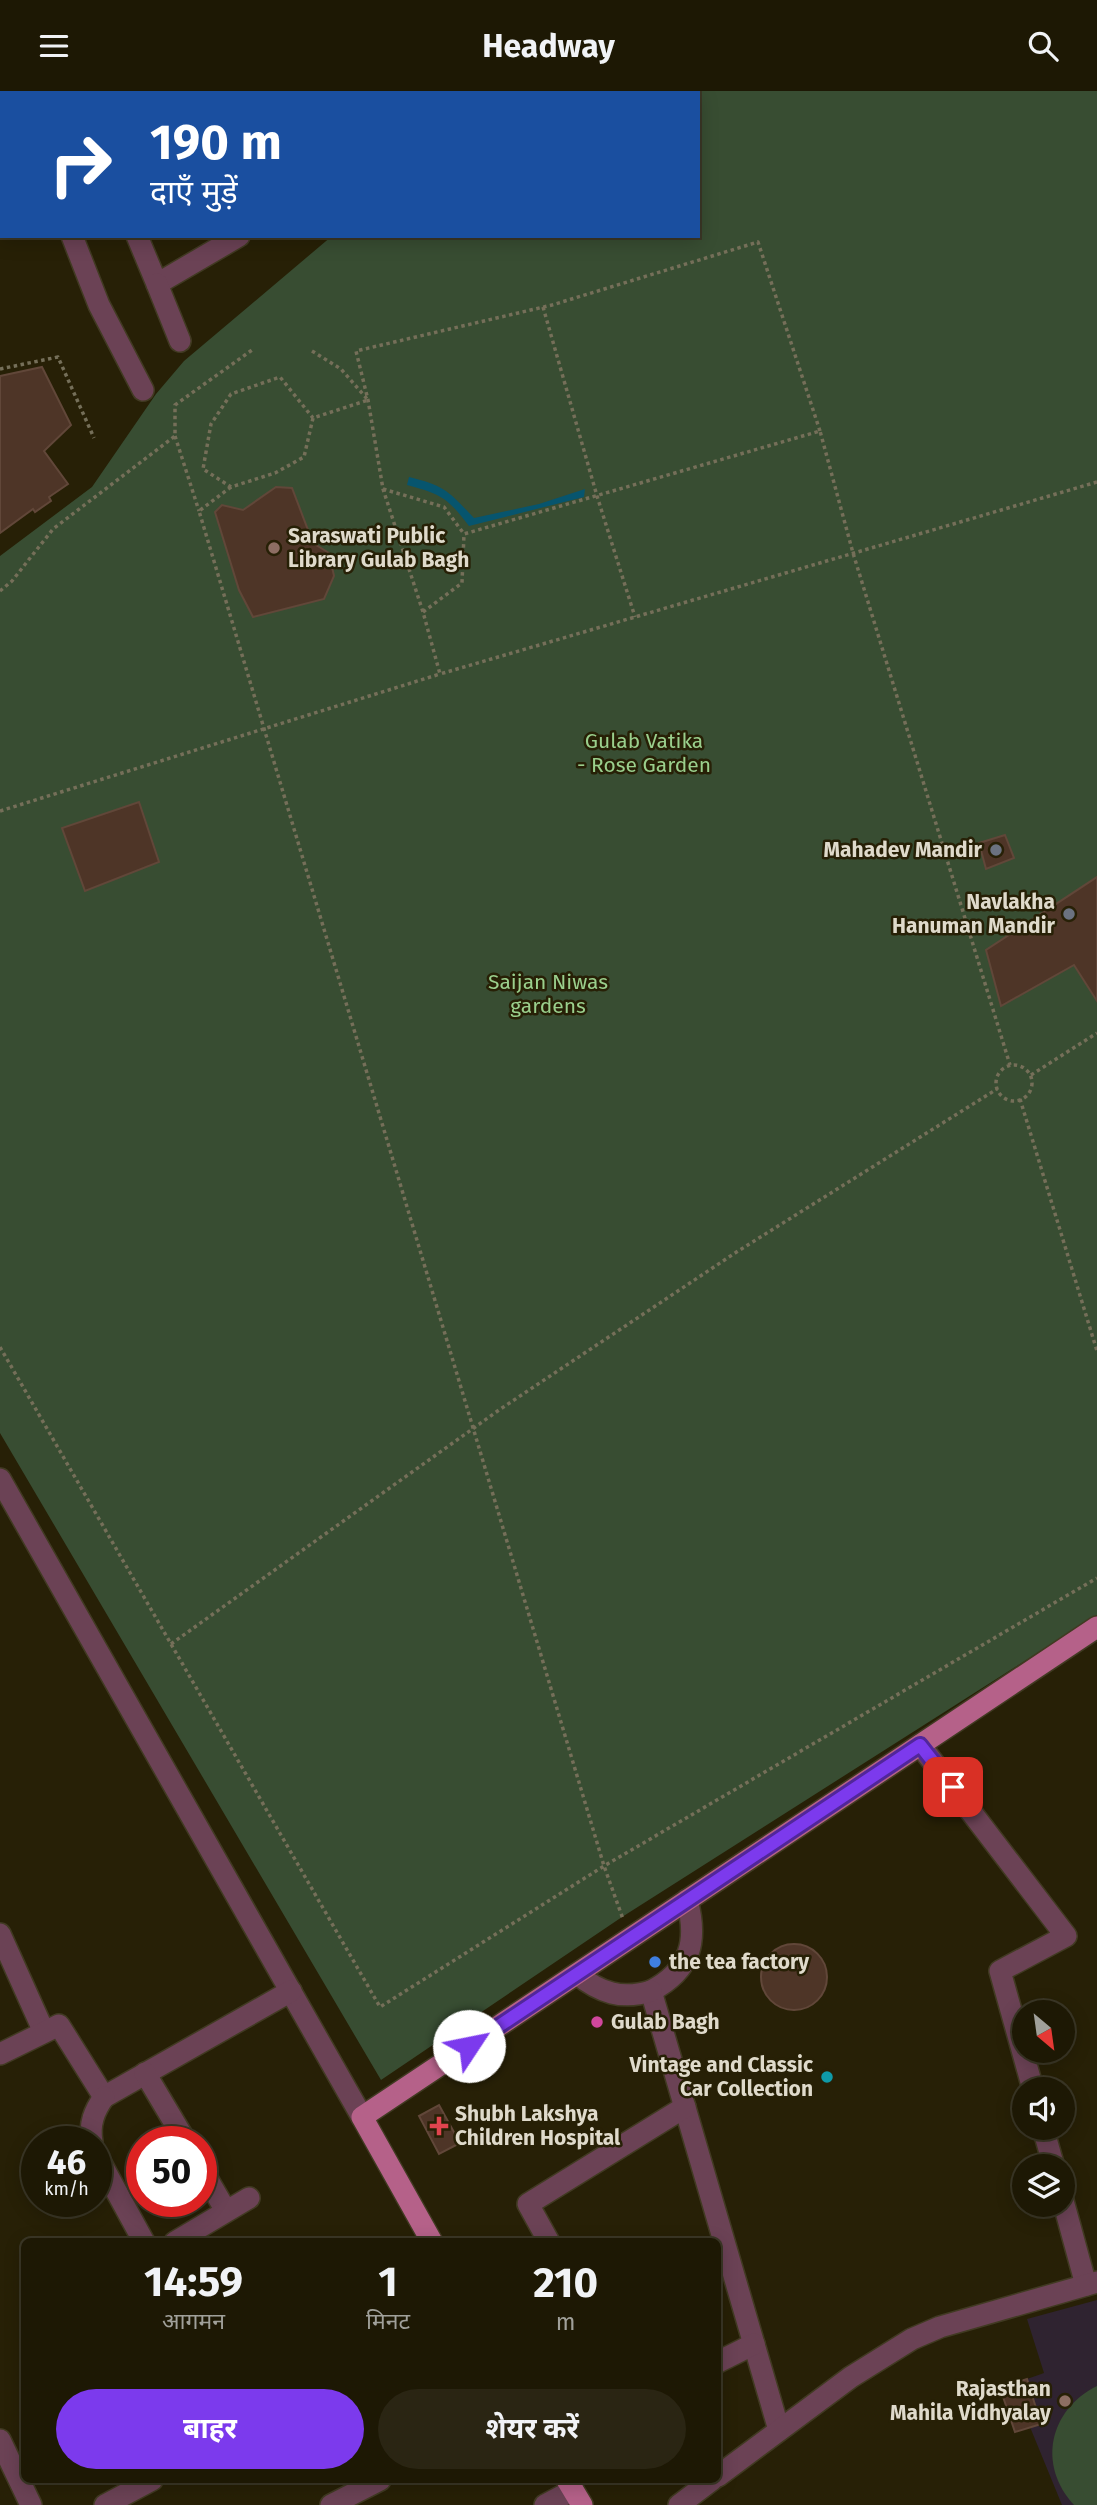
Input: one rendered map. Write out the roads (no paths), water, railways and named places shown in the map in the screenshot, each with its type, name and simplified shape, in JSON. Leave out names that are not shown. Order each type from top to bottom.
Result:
[{"type":"main road","points":[[430,2238],[362,2117],[1097,1627]]},
{"type":"street","points":[[73,238],[99,305],[143,390]]},
{"type":"street","points":[[138,238],[180,341]]},
{"type":"street","points":[[157,284],[235,238]]},
{"type":"street","points":[[0,1479],[362,2117]]},
{"type":"street","points":[[920,1745],[1066,1936],[1000,1971],[1030,2077]]},
{"type":"street","points":[[577,1974],[591,1986],[615,1995],[639,1995],[670,1979],[687,1957],[691,1947],[693,1922],[687,1900]]},
{"type":"street","points":[[0,1934],[44,2032]]},
{"type":"street","points":[[91,2126],[95,2110],[104,2097],[290,1991]]},
{"type":"street","points":[[651,1991],[779,2430]]},
{"type":"street","points":[[0,2054],[59,2025],[104,2097]]},
{"type":"street","points":[[145,2073],[176,2126]]},
{"type":"street","points":[[547,2238],[528,2204],[685,2107]]},
{"type":"street","points":[[112,2183],[142,2238]]},
{"type":"street","points":[[217,2196],[226,2211]]},
{"type":"street","points":[[181,2238],[249,2198]]},
{"type":"street","points":[[721,2474],[851,2377],[912,2339],[940,2327],[1092,2283],[1069,2217]]},
{"type":"street","points":[[721,2360],[754,2344]]},
{"type":"street","points":[[0,2440],[31,2505]]},
{"type":"street","points":[[105,2505],[146,2483]]},
{"type":"street","points":[[331,2505],[374,2483]]},
{"type":"street","points":[[679,2505],[708,2483]]},
{"type":"street","points":[[545,2505],[574,2491]]},
{"type":"water","points":[[409,477],[446,491],[474,518],[539,504],[585,489],[584,497],[469,526],[443,498],[407,485]]},
{"type":"place","name":"Saraswati Public Library Gulab Bagh","points":[[274,548]]},
{"type":"place","name":"Mahadev Mandir","points":[[996,850]]},
{"type":"place","name":"Navlakha Hanuman Mandir","points":[[1069,914]]},
{"type":"place","name":"the tea factory","points":[[655,1962]]},
{"type":"place","name":"Gulab Bagh","points":[[597,2022]]},
{"type":"place","name":"Vintage and Classic Car Collection","points":[[827,2077]]},
{"type":"place","name":"Shubh Lakshya Children Hospital","points":[[439,2126]]},
{"type":"place","name":"Rajasthan Mahila Vidhyalay","points":[[1065,2401]]},
{"type":"park label","name":"Gulab Vatika - Rose Garden","points":[[644,753]]},
{"type":"park label","name":"Saijan Niwas gardens","points":[[548,994]]}]
